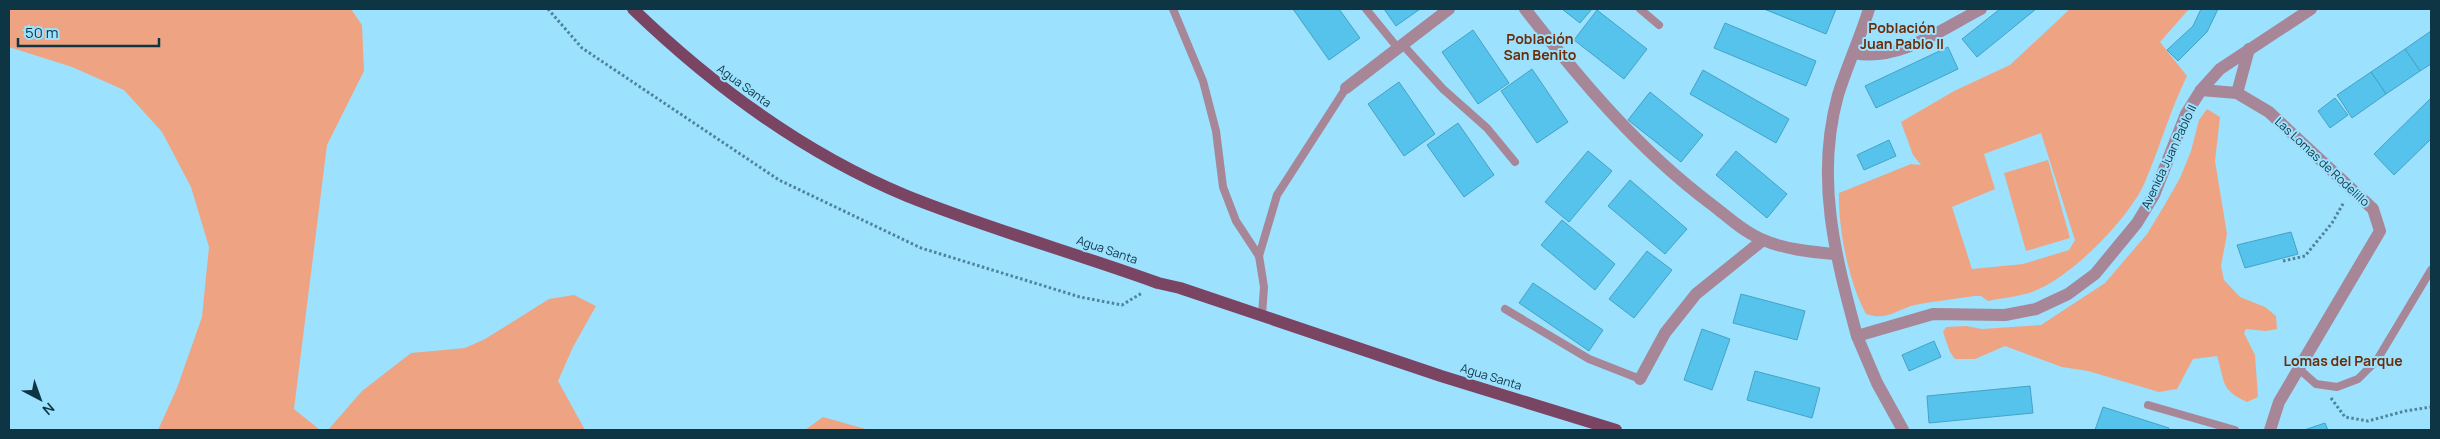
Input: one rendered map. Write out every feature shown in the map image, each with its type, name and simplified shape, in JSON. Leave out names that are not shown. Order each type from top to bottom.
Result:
[{"type":"main road","name":"Agua Santa","points":[[633,9],[670,44],[729,94],[809,146],[858,173],[906,196],[1158,283],[1262,315],[1441,376],[1616,430]]},
{"type":"street","points":[[1346,88],[1449,9]]},
{"type":"street","points":[[1525,9],[1583,83],[1628,132],[1692,190],[1738,225],[1763,240],[1790,248],[1835,254]]},
{"type":"street","points":[[1870,9],[1838,95],[1830,138],[1829,195],[1835,254],[1857,336],[1878,383],[1903,430]]},
{"type":"street","points":[[1854,53],[1868,56],[1906,48],[1981,9]]},
{"type":"street","name":"Avenida Juan Pablo II","points":[[1857,336],[1933,314],[2005,314],[2036,309],[2068,294],[2095,274],[2137,223],[2154,195],[2186,114],[2201,90],[2220,69],[2311,9]]},
{"type":"street","points":[[2237,93],[2249,49]]},
{"type":"street","name":"Las Lomas de Rodelillo","points":[[2201,90],[2237,93],[2269,112],[2353,188],[2373,209],[2380,231],[2279,402],[2270,430]]},
{"type":"street","points":[[1640,379],[1665,333],[1696,294],[1763,240]]},
{"type":"lane","points":[[1173,9],[1203,81],[1216,131],[1223,187],[1236,221],[1259,256],[1264,287],[1262,315]]},
{"type":"lane","points":[[1366,9],[1399,46],[1487,128],[1515,162]]},
{"type":"lane","points":[[1640,9],[1659,25]]},
{"type":"lane","points":[[1259,256],[1277,195],[1346,88]]},
{"type":"lane","points":[[2299,369],[2316,384],[2337,387],[2358,379],[2377,360],[2431,270]]},
{"type":"lane","points":[[1505,309],[1589,359],[1640,379]]},
{"type":"lane","points":[[2148,405],[2234,430]]},
{"type":"path","points":[[548,9],[582,48],[780,180],[921,248],[1080,297],[1122,305],[1158,283]]},
{"type":"path","points":[[2283,261],[2304,256],[2332,223],[2353,188]]},
{"type":"path","points":[[2326,385],[2332,402],[2345,417],[2368,421],[2405,411],[2431,407]]},
{"type":"shaded area","points":[[9,9],[351,9],[362,25],[364,71],[327,145],[294,409],[320,430],[158,430],[177,388],[202,317],[209,247],[191,187],[162,132],[124,90],[72,67],[9,47]]},
{"type":"shaded area","points":[[2070,9],[2189,9],[2160,42],[2187,76],[2175,102],[2145,182],[2126,213],[2096,247],[2061,276],[2045,286],[2019,296],[1988,301],[1981,296],[1975,296],[1915,305],[1886,316],[1866,314],[1854,287],[1846,255],[1840,223],[1839,193],[1911,164],[1921,165],[1913,155],[1901,122],[1954,91],[2010,65]],"holes":[[[2041,133],[2075,240],[2069,250],[2023,264],[1972,269],[1952,207],[1995,189],[1984,154]]]},
{"type":"shaded area","points":[[2207,109],[2220,117],[2215,161],[2227,234],[2221,266],[2224,280],[2240,297],[2265,307],[2276,316],[2277,329],[2266,331],[2246,329],[2244,333],[2255,355],[2258,397],[2247,402],[2238,398],[2228,389],[2217,356],[2193,359],[2177,389],[2159,392],[2088,371],[2062,367],[2005,346],[1975,359],[1955,359],[1950,352],[1943,332],[1946,327],[1966,326],[1982,329],[2041,325],[2105,283],[2147,234],[2164,206],[2180,178],[2191,151],[2199,120]]},
{"type":"shaded area","points":[[2048,160],[2070,238],[2026,251],[2004,173]]},
{"type":"shaded area","points":[[574,295],[596,306],[573,347],[558,381],[585,430],[328,430],[362,391],[411,353],[465,348],[485,339],[549,299]]},
{"type":"shaded area","points":[[823,417],[869,430],[805,430]]},
{"type":"building","points":[[1293,9],[1339,9],[1360,38],[1329,60]]},
{"type":"building","points":[[1384,9],[1420,9],[1396,26]]},
{"type":"building","points":[[1562,9],[1592,9],[1580,23]]},
{"type":"building","points":[[1764,9],[1836,9],[1826,34]]},
{"type":"building","points":[[2000,9],[2036,9],[1977,57],[1962,39]]},
{"type":"building","points":[[2201,9],[2218,9],[2207,32],[2178,61],[2167,50],[2193,26]]},
{"type":"building","points":[[1597,10],[1647,49],[1624,79],[1574,40]]},
{"type":"building","points":[[1725,23],[1816,61],[1806,86],[1714,48]]},
{"type":"building","points":[[1473,30],[1509,83],[1478,104],[1442,52]]},
{"type":"building","points":[[2431,31],[2431,64],[2420,71],[2405,49]]},
{"type":"building","points":[[1948,47],[1958,69],[1876,108],[1865,86]]},
{"type":"building","points":[[2405,49],[2420,71],[2386,94],[2371,72]]},
{"type":"building","points":[[1532,69],[1568,122],[1537,143],[1501,91]]},
{"type":"building","points":[[1703,70],[1789,119],[1776,143],[1690,94]]},
{"type":"building","points":[[2371,72],[2386,94],[2352,118],[2337,95]]},
{"type":"building","points":[[1399,82],[1435,134],[1404,156],[1368,104]]},
{"type":"building","points":[[1650,92],[1703,135],[1681,162],[1628,120]]},
{"type":"building","points":[[2335,98],[2348,115],[2330,128],[2318,111]]},
{"type":"building","points":[[2431,98],[2431,139],[2394,175],[2374,154]]},
{"type":"building","points":[[1458,123],[1494,175],[1464,197],[1427,145]]},
{"type":"building","points":[[1889,140],[1896,156],[1864,170],[1857,155]]},
{"type":"building","points":[[1588,151],[1612,171],[1569,222],[1545,202]]},
{"type":"building","points":[[1736,151],[1787,194],[1767,218],[1716,175]]},
{"type":"building","points":[[1630,180],[1687,229],[1665,254],[1608,206]]},
{"type":"building","points":[[1562,220],[1615,264],[1595,290],[1541,245]]},
{"type":"building","points":[[2291,232],[2298,254],[2245,268],[2237,245]]},
{"type":"building","points":[[1647,251],[1672,270],[1634,318],[1609,299]]},
{"type":"building","points":[[1533,283],[1603,330],[1589,351],[1519,303]]},
{"type":"building","points":[[1741,294],[1805,311],[1797,340],[1733,323]]},
{"type":"building","points":[[1702,329],[1730,339],[1712,390],[1684,380]]},
{"type":"building","points":[[1934,341],[1941,357],[1909,371],[1902,355]]},
{"type":"building","points":[[1755,371],[1820,388],[1812,418],[1747,400]]},
{"type":"building","points":[[2030,386],[2033,413],[1929,423],[1927,396]]},
{"type":"building","points":[[2103,407],[2169,428],[2169,430],[2095,430]]},
{"type":"building","points":[[2325,423],[2328,430],[2304,430]]},
{"type":"district","name":"Población Juan Pablo II","points":[[1902,36]]},
{"type":"district","name":"Población San Benito","points":[[1540,48]]},
{"type":"district","name":"Lomas del Parque","points":[[2343,361]]}]
